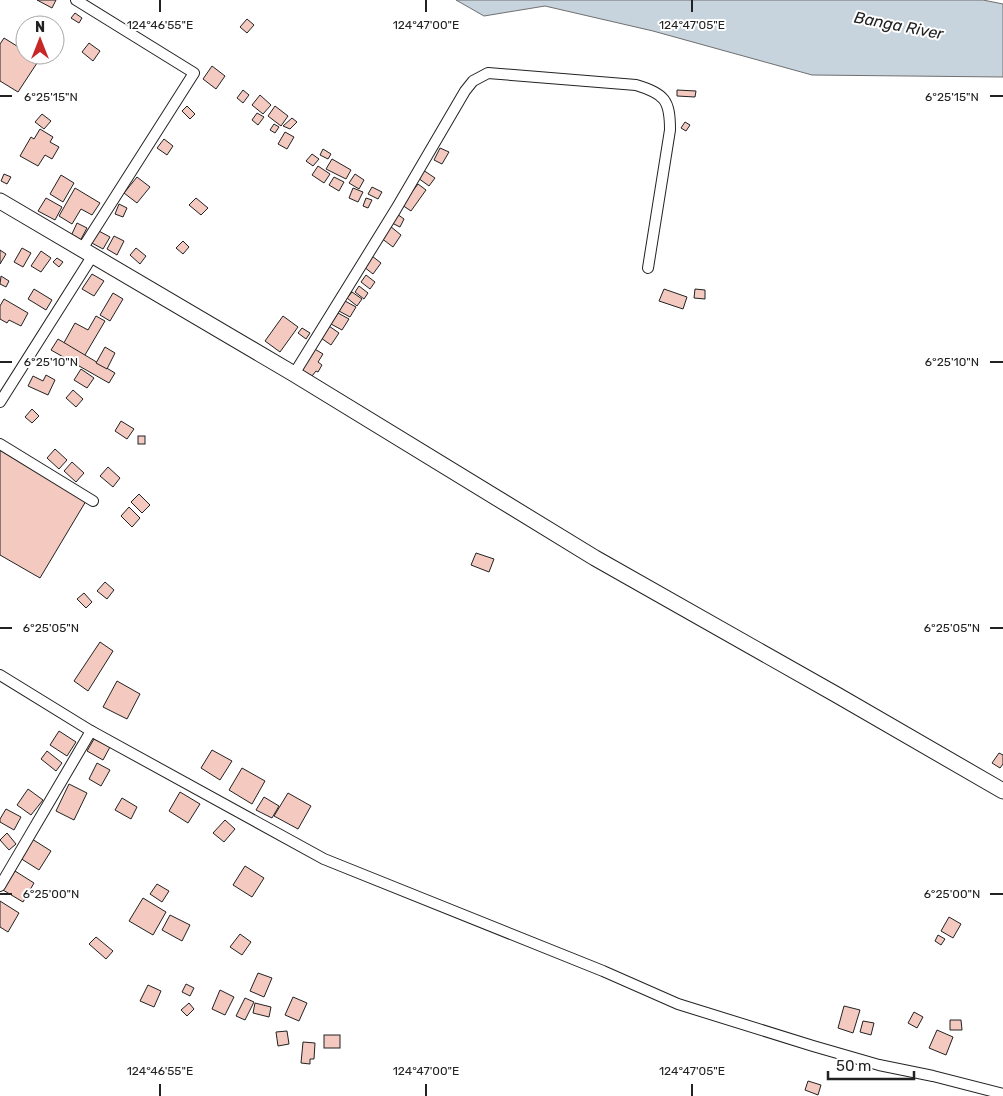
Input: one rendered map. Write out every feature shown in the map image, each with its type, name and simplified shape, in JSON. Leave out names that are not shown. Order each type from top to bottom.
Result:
[{"type":"street","points":[[0,402],[194,73],[76,0]]},
{"type":"street","points":[[294,374],[396,209],[465,91],[473,81],[488,73],[636,85],[650,89],[662,96],[670,112],[670,130],[648,268]]},
{"type":"street","points":[[0,201],[294,374],[595,558],[1003,791]]},
{"type":"street","points":[[0,444],[93,500]]},
{"type":"street","points":[[0,676],[91,731],[324,859],[603,971],[678,1004],[878,1065],[933,1076],[1003,1094]]},
{"type":"street","points":[[0,886],[91,731]]},
{"type":"water","name":"Banga River","points":[[456,0],[983,0],[1003,4],[1003,77],[812,75],[653,31],[545,6],[484,16]]},
{"type":"building","points":[[37,0],[56,0],[52,8]]},
{"type":"building","points":[[75,13],[82,18],[79,23],[71,18]]},
{"type":"building","points":[[247,19],[254,25],[247,33],[240,27]]},
{"type":"building","points":[[4,38],[15,45],[15,65],[36,65],[18,92],[0,81],[0,44]]},
{"type":"building","points":[[89,43],[100,51],[93,61],[82,52]]},
{"type":"building","points":[[212,66],[225,76],[216,89],[203,79]]},
{"type":"building","points":[[243,90],[249,95],[243,103],[237,98]]},
{"type":"building","points":[[677,90],[696,91],[695,97],[677,96]]},
{"type":"building","points":[[260,95],[271,105],[263,114],[252,105]]},
{"type":"building","points":[[187,106],[195,114],[190,119],[182,111]]},
{"type":"building","points":[[275,106],[288,116],[281,126],[268,116]]},
{"type":"building","points":[[257,113],[264,117],[258,125],[252,120]]},
{"type":"building","points":[[42,114],[51,121],[44,129],[35,122]]},
{"type":"building","points":[[292,118],[297,122],[290,129],[283,126]]},
{"type":"building","points":[[685,122],[690,125],[686,131],[681,128]]},
{"type":"building","points":[[274,124],[279,127],[275,133],[270,130]]},
{"type":"building","points":[[40,129],[53,137],[50,142],[59,147],[52,159],[45,155],[38,166],[20,156],[31,137],[34,139]]},
{"type":"building","points":[[285,132],[294,137],[287,149],[278,144]]},
{"type":"building","points":[[164,139],[173,146],[167,155],[157,148]]},
{"type":"building","points":[[440,148],[449,152],[442,164],[434,160]]},
{"type":"building","points":[[323,149],[331,154],[328,159],[320,155]]},
{"type":"building","points":[[312,154],[319,159],[313,166],[306,161]]},
{"type":"building","points":[[332,159],[351,170],[346,179],[326,169]]},
{"type":"building","points":[[318,166],[330,174],[324,183],[312,175]]},
{"type":"building","points":[[423,170],[435,178],[429,186],[418,178]]},
{"type":"building","points":[[4,174],[11,177],[7,184],[1,181]]},
{"type":"building","points":[[355,174],[364,180],[359,189],[349,183]]},
{"type":"building","points":[[61,175],[74,183],[63,202],[50,194]]},
{"type":"building","points":[[137,177],[150,187],[137,203],[124,193]]},
{"type":"building","points":[[334,177],[344,182],[339,191],[329,185]]},
{"type":"building","points":[[418,184],[426,190],[411,211],[402,205]]},
{"type":"building","points":[[372,187],[382,192],[378,199],[368,194]]},
{"type":"building","points":[[75,188],[100,203],[92,215],[81,209],[72,224],[59,216]]},
{"type":"building","points":[[353,188],[363,192],[358,202],[349,198]]},
{"type":"building","points":[[46,198],[62,207],[55,220],[38,211]]},
{"type":"building","points":[[196,198],[208,208],[201,215],[189,205]]},
{"type":"building","points":[[366,198],[372,200],[368,208],[363,206]]},
{"type":"building","points":[[119,204],[127,208],[123,217],[115,214]]},
{"type":"building","points":[[397,214],[404,219],[400,227],[392,223]]},
{"type":"building","points":[[77,223],[87,228],[80,241],[71,236]]},
{"type":"building","points":[[390,226],[401,235],[393,247],[381,238]]},
{"type":"building","points":[[97,230],[110,237],[103,249],[90,242]]},
{"type":"building","points":[[114,236],[124,241],[117,255],[107,249]]},
{"type":"building","points":[[183,241],[189,247],[183,254],[176,248]]},
{"type":"building","points":[[22,248],[31,253],[23,267],[14,262]]},
{"type":"building","points":[[136,248],[146,256],[140,264],[130,255]]},
{"type":"building","points":[[0,250],[6,254],[0,264]]},
{"type":"building","points":[[41,251],[51,258],[41,272],[31,266]]},
{"type":"building","points":[[372,256],[381,263],[373,274],[364,267]]},
{"type":"building","points":[[57,258],[63,262],[59,267],[53,262]]},
{"type":"building","points":[[92,274],[104,281],[94,296],[82,289]]},
{"type":"building","points":[[366,275],[375,282],[370,289],[361,282]]},
{"type":"building","points":[[1,276],[9,281],[6,287],[0,284]]},
{"type":"building","points":[[359,286],[368,293],[364,299],[355,292]]},
{"type":"building","points":[[34,289],[52,300],[46,310],[28,299]]},
{"type":"building","points":[[664,289],[687,297],[683,309],[659,301]]},
{"type":"building","points":[[695,289],[705,290],[705,299],[694,298]]},
{"type":"building","points":[[352,292],[362,299],[357,306],[347,298]]},
{"type":"building","points":[[113,293],[123,299],[110,321],[100,315]]},
{"type":"building","points":[[4,299],[28,313],[21,326],[9,320],[7,323],[0,319],[0,306]]},
{"type":"building","points":[[345,301],[356,307],[350,317],[339,311]]},
{"type":"building","points":[[338,313],[349,319],[342,330],[331,324]]},
{"type":"building","points":[[96,316],[105,321],[82,360],[61,348],[75,323],[88,330]]},
{"type":"building","points":[[283,316],[298,327],[280,352],[265,341]]},
{"type":"building","points":[[329,326],[339,333],[331,345],[321,338]]},
{"type":"building","points":[[302,328],[310,333],[306,339],[298,333]]},
{"type":"building","points":[[58,339],[115,373],[109,383],[51,350]]},
{"type":"building","points":[[105,347],[115,353],[107,369],[96,363]]},
{"type":"building","points":[[313,348],[323,354],[318,362],[322,365],[318,372],[316,371],[312,376],[300,369]]},
{"type":"building","points":[[81,369],[94,378],[87,388],[74,380]]},
{"type":"building","points":[[46,375],[55,380],[48,395],[28,386],[33,376],[43,381]]},
{"type":"building","points":[[73,390],[83,399],[76,407],[66,398]]},
{"type":"building","points":[[32,409],[39,416],[32,423],[25,417]]},
{"type":"building","points":[[121,421],[134,429],[127,439],[115,431]]},
{"type":"building","points":[[138,436],[145,436],[145,444],[138,444]]},
{"type":"building","points":[[55,449],[67,460],[59,469],[47,458]]},
{"type":"building","points":[[0,450],[86,501],[40,578],[0,555]]},
{"type":"building","points":[[72,462],[84,473],[76,482],[64,471]]},
{"type":"building","points":[[108,467],[120,478],[113,487],[100,476]]},
{"type":"building","points":[[139,494],[150,505],[142,513],[131,502]]},
{"type":"building","points":[[129,507],[140,518],[132,527],[121,516]]},
{"type":"building","points":[[476,553],[494,559],[489,572],[471,565]]},
{"type":"building","points":[[105,582],[114,590],[107,599],[97,591]]},
{"type":"building","points":[[84,593],[92,602],[86,608],[77,599]]},
{"type":"building","points":[[100,642],[113,651],[88,691],[74,681]]},
{"type":"building","points":[[117,681],[140,694],[127,719],[103,707]]},
{"type":"building","points":[[59,731],[76,742],[67,756],[50,745]]},
{"type":"building","points":[[94,739],[110,747],[103,760],[87,751]]},
{"type":"building","points":[[212,750],[232,761],[220,780],[201,768]]},
{"type":"building","points":[[47,751],[62,763],[56,771],[41,759]]},
{"type":"building","points":[[999,753],[1003,755],[1003,764],[1000,768],[992,763]]},
{"type":"building","points":[[97,763],[110,770],[101,786],[89,779]]},
{"type":"building","points":[[242,768],[265,781],[252,804],[229,790]]},
{"type":"building","points":[[69,784],[87,793],[74,820],[56,811]]},
{"type":"building","points":[[28,789],[43,800],[31,815],[17,805]]},
{"type":"building","points":[[180,792],[200,804],[188,823],[169,811]]},
{"type":"building","points":[[288,793],[311,806],[298,829],[274,816]]},
{"type":"building","points":[[264,797],[279,806],[272,818],[256,810]]},
{"type":"building","points":[[122,798],[137,807],[131,819],[115,810]]},
{"type":"building","points":[[6,809],[21,817],[14,830],[0,822]]},
{"type":"building","points":[[225,820],[235,829],[224,842],[213,833]]},
{"type":"building","points":[[7,833],[16,844],[9,850],[0,840]]},
{"type":"building","points":[[32,839],[51,851],[39,870],[20,858]]},
{"type":"building","points":[[245,866],[264,878],[252,897],[233,885]]},
{"type":"building","points":[[15,871],[34,883],[23,902],[3,890]]},
{"type":"building","points":[[157,884],[169,891],[162,902],[150,894]]},
{"type":"building","points":[[143,898],[166,912],[153,935],[129,921]]},
{"type":"building","points":[[0,901],[19,913],[8,932],[0,927]]},
{"type":"building","points":[[170,915],[190,925],[182,941],[162,930]]},
{"type":"building","points":[[949,917],[961,924],[953,938],[941,931]]},
{"type":"building","points":[[240,934],[251,942],[242,955],[230,947]]},
{"type":"building","points":[[938,935],[945,939],[941,945],[935,941]]},
{"type":"building","points":[[96,937],[113,951],[106,959],[89,944]]},
{"type":"building","points":[[258,973],[272,978],[264,997],[250,991]]},
{"type":"building","points":[[186,984],[194,988],[190,996],[182,992]]},
{"type":"building","points":[[148,985],[161,991],[154,1007],[140,1001]]},
{"type":"building","points":[[220,990],[234,997],[225,1015],[212,1009]]},
{"type":"building","points":[[293,997],[307,1003],[299,1021],[285,1015]]},
{"type":"building","points":[[245,998],[254,1002],[245,1020],[236,1016]]},
{"type":"building","points":[[189,1003],[194,1009],[187,1016],[181,1010]]},
{"type":"building","points":[[255,1003],[271,1007],[269,1017],[253,1013]]},
{"type":"building","points":[[844,1006],[860,1010],[853,1033],[838,1028]]},
{"type":"building","points":[[914,1012],[923,1017],[917,1028],[908,1023]]},
{"type":"building","points":[[950,1020],[961,1020],[962,1030],[950,1030]]},
{"type":"building","points":[[863,1021],[874,1023],[871,1035],[860,1032]]},
{"type":"building","points":[[937,1030],[953,1037],[946,1055],[929,1048]]},
{"type":"building","points":[[287,1031],[289,1044],[278,1046],[276,1032]]},
{"type":"building","points":[[324,1035],[340,1035],[340,1048],[324,1048]]},
{"type":"building","points":[[303,1042],[315,1043],[314,1059],[310,1059],[310,1064],[301,1063]]},
{"type":"building","points":[[808,1081],[821,1085],[818,1095],[805,1090]]}]
